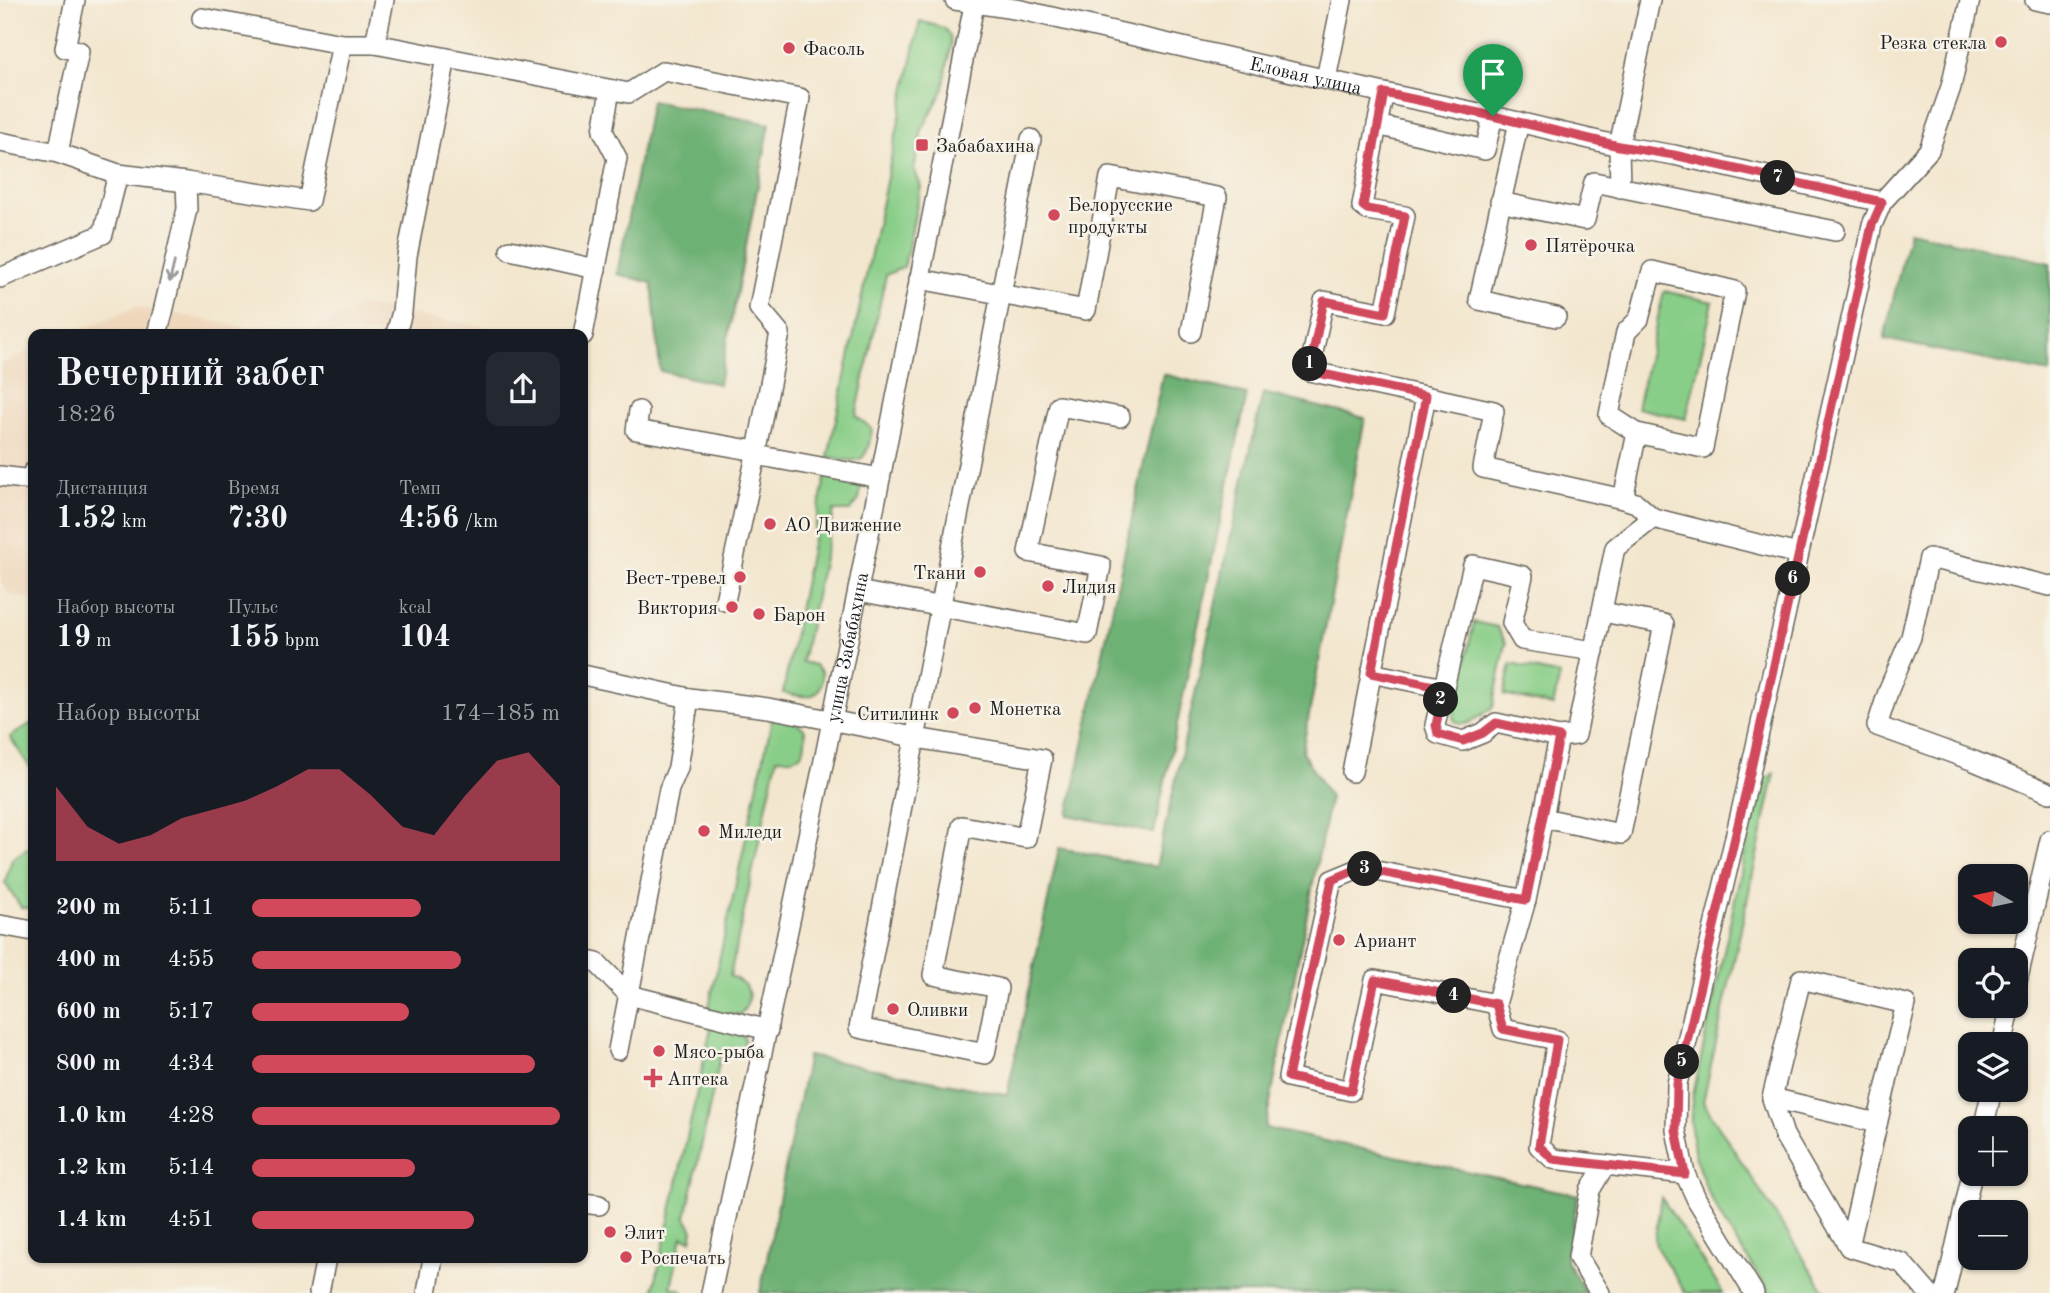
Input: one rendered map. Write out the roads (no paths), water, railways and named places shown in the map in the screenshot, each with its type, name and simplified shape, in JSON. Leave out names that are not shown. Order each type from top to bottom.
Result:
[{"type":"street","points":[[58,153],[79,51],[65,48],[75,0]]},
{"type":"street","points":[[375,44],[384,0]]},
{"type":"street","points":[[1326,79],[1342,0]]},
{"type":"street","points":[[1619,188],[1619,146],[1650,0]]},
{"type":"street","points":[[1754,1293],[1685,1174],[1676,1130],[1677,1084],[1745,795],[1872,225],[1882,202],[1929,150],[1951,87],[1970,0]]},
{"type":"street","points":[[2035,0],[2050,3]]},
{"type":"street","name":"Еловая улица","points":[[968,1],[1021,10],[1619,146],[1674,155],[1882,202]]},
{"type":"street","name":"улица Забабахина","points":[[711,1293],[858,591],[919,279],[968,1]]},
{"type":"street","points":[[202,18],[342,44],[375,44],[629,93],[664,71],[800,98],[759,308],[780,333],[725,601]]},
{"type":"street","points":[[0,142],[58,153],[118,174],[309,201],[342,44]]},
{"type":"street","points":[[397,329],[402,312],[407,256],[446,58]]},
{"type":"street","points":[[584,329],[617,158],[603,131],[610,90]]},
{"type":"street","points":[[1384,93],[1363,206],[1405,216],[1385,313],[1324,301],[1309,371],[1494,411],[1483,468],[1623,499],[1636,503],[1653,518],[1798,554]]},
{"type":"street","points":[[1377,125],[1485,150],[1493,116]]},
{"type":"street","points":[[1519,122],[1479,300],[1556,317]]},
{"type":"street","points":[[588,676],[689,698],[768,708],[916,738],[1042,759],[1026,838],[962,826],[959,839],[933,975],[998,988],[985,1054],[859,1028],[916,738],[1031,139]]},
{"type":"street","points":[[0,278],[103,234],[118,174]]},
{"type":"street","points":[[919,279],[1086,310],[1110,177],[1217,197],[1191,332]]},
{"type":"street","points":[[158,329],[187,209],[186,182]]},
{"type":"street","points":[[1500,202],[1585,220],[1594,183],[1835,231]]},
{"type":"street","points":[[510,250],[596,269]]},
{"type":"street","points":[[1652,271],[1735,291],[1703,449],[1637,433],[1609,415],[1626,332],[1639,318],[1652,271]]},
{"type":"street","points":[[1352,772],[1426,396]]},
{"type":"street","points":[[858,591],[1087,634],[1101,566],[1028,552],[1059,406],[1120,417]]},
{"type":"street","points":[[639,411],[636,430],[880,478]]},
{"type":"street","points":[[1623,499],[1637,433]]},
{"type":"street","points":[[0,476],[28,476]]},
{"type":"street","points":[[1594,651],[1522,640],[1513,623],[1523,576],[1473,565],[1436,725],[1438,734],[1463,741],[1483,733],[1496,723],[1559,737],[1576,735],[1603,612],[1615,548],[1653,518]]},
{"type":"street","points":[[2050,586],[1929,558],[1911,637],[1877,726],[2050,793]]},
{"type":"street","points":[[1543,818],[1621,834],[1664,624],[1603,612]]},
{"type":"street","points":[[1371,673],[1444,688]]},
{"type":"street","points":[[618,1050],[669,789],[678,768],[689,698]]},
{"type":"street","points":[[1559,737],[1526,900],[1496,1004],[1503,1029],[1557,1040],[1539,1146],[1553,1159],[1685,1174]]},
{"type":"street","points":[[2025,948],[2050,840]]},
{"type":"street","points":[[1496,1004],[1375,980],[1351,1091],[1288,1077],[1332,880],[1360,868],[1526,900]]},
{"type":"street","points":[[0,925],[28,930]]},
{"type":"street","points":[[588,961],[597,963],[629,996],[768,1030]]},
{"type":"street","points":[[1849,1247],[1906,1004],[1801,979],[1772,1098],[1784,1135],[1849,1247],[1902,1263],[1928,1293]]},
{"type":"street","points":[[1772,1098],[1877,1123]]},
{"type":"street","points":[[1600,1293],[1577,1257],[1590,1190],[1605,1165]]},
{"type":"street","points":[[1945,1293],[1969,1186]]},
{"type":"street","points":[[319,1293],[325,1263]]},
{"type":"street","points":[[427,1293],[432,1263]]},
{"type":"place","name":"Резка стекла","points":[[2001,42]]},
{"type":"place","name":"Фасоль","points":[[789,48]]},
{"type":"place","name":"Забабахина","points":[[922,145]]},
{"type":"place","name":"Белорусские продукты","points":[[1054,215]]},
{"type":"place","name":"Пятёрочка","points":[[1531,245]]},
{"type":"place","name":"АО Движение","points":[[770,524]]},
{"type":"place","name":"Ткани","points":[[980,572]]},
{"type":"place","name":"Вест-тревел","points":[[740,577]]},
{"type":"place","name":"Лидия","points":[[1048,586]]},
{"type":"place","name":"Виктория","points":[[732,607]]},
{"type":"place","name":"Барон","points":[[759,614]]},
{"type":"place","name":"Монетка","points":[[975,708]]},
{"type":"place","name":"Ситилинк","points":[[953,713]]},
{"type":"place","name":"Миледи","points":[[704,831]]},
{"type":"place","name":"Ариант","points":[[1339,940]]},
{"type":"place","name":"Оливки","points":[[893,1009]]},
{"type":"place","name":"Мясо-рыба","points":[[659,1051]]},
{"type":"place","name":"Аптека","points":[[653,1078]]},
{"type":"place","name":"Элит","points":[[610,1232]]},
{"type":"place","name":"Роспечать","points":[[626,1257]]}]
